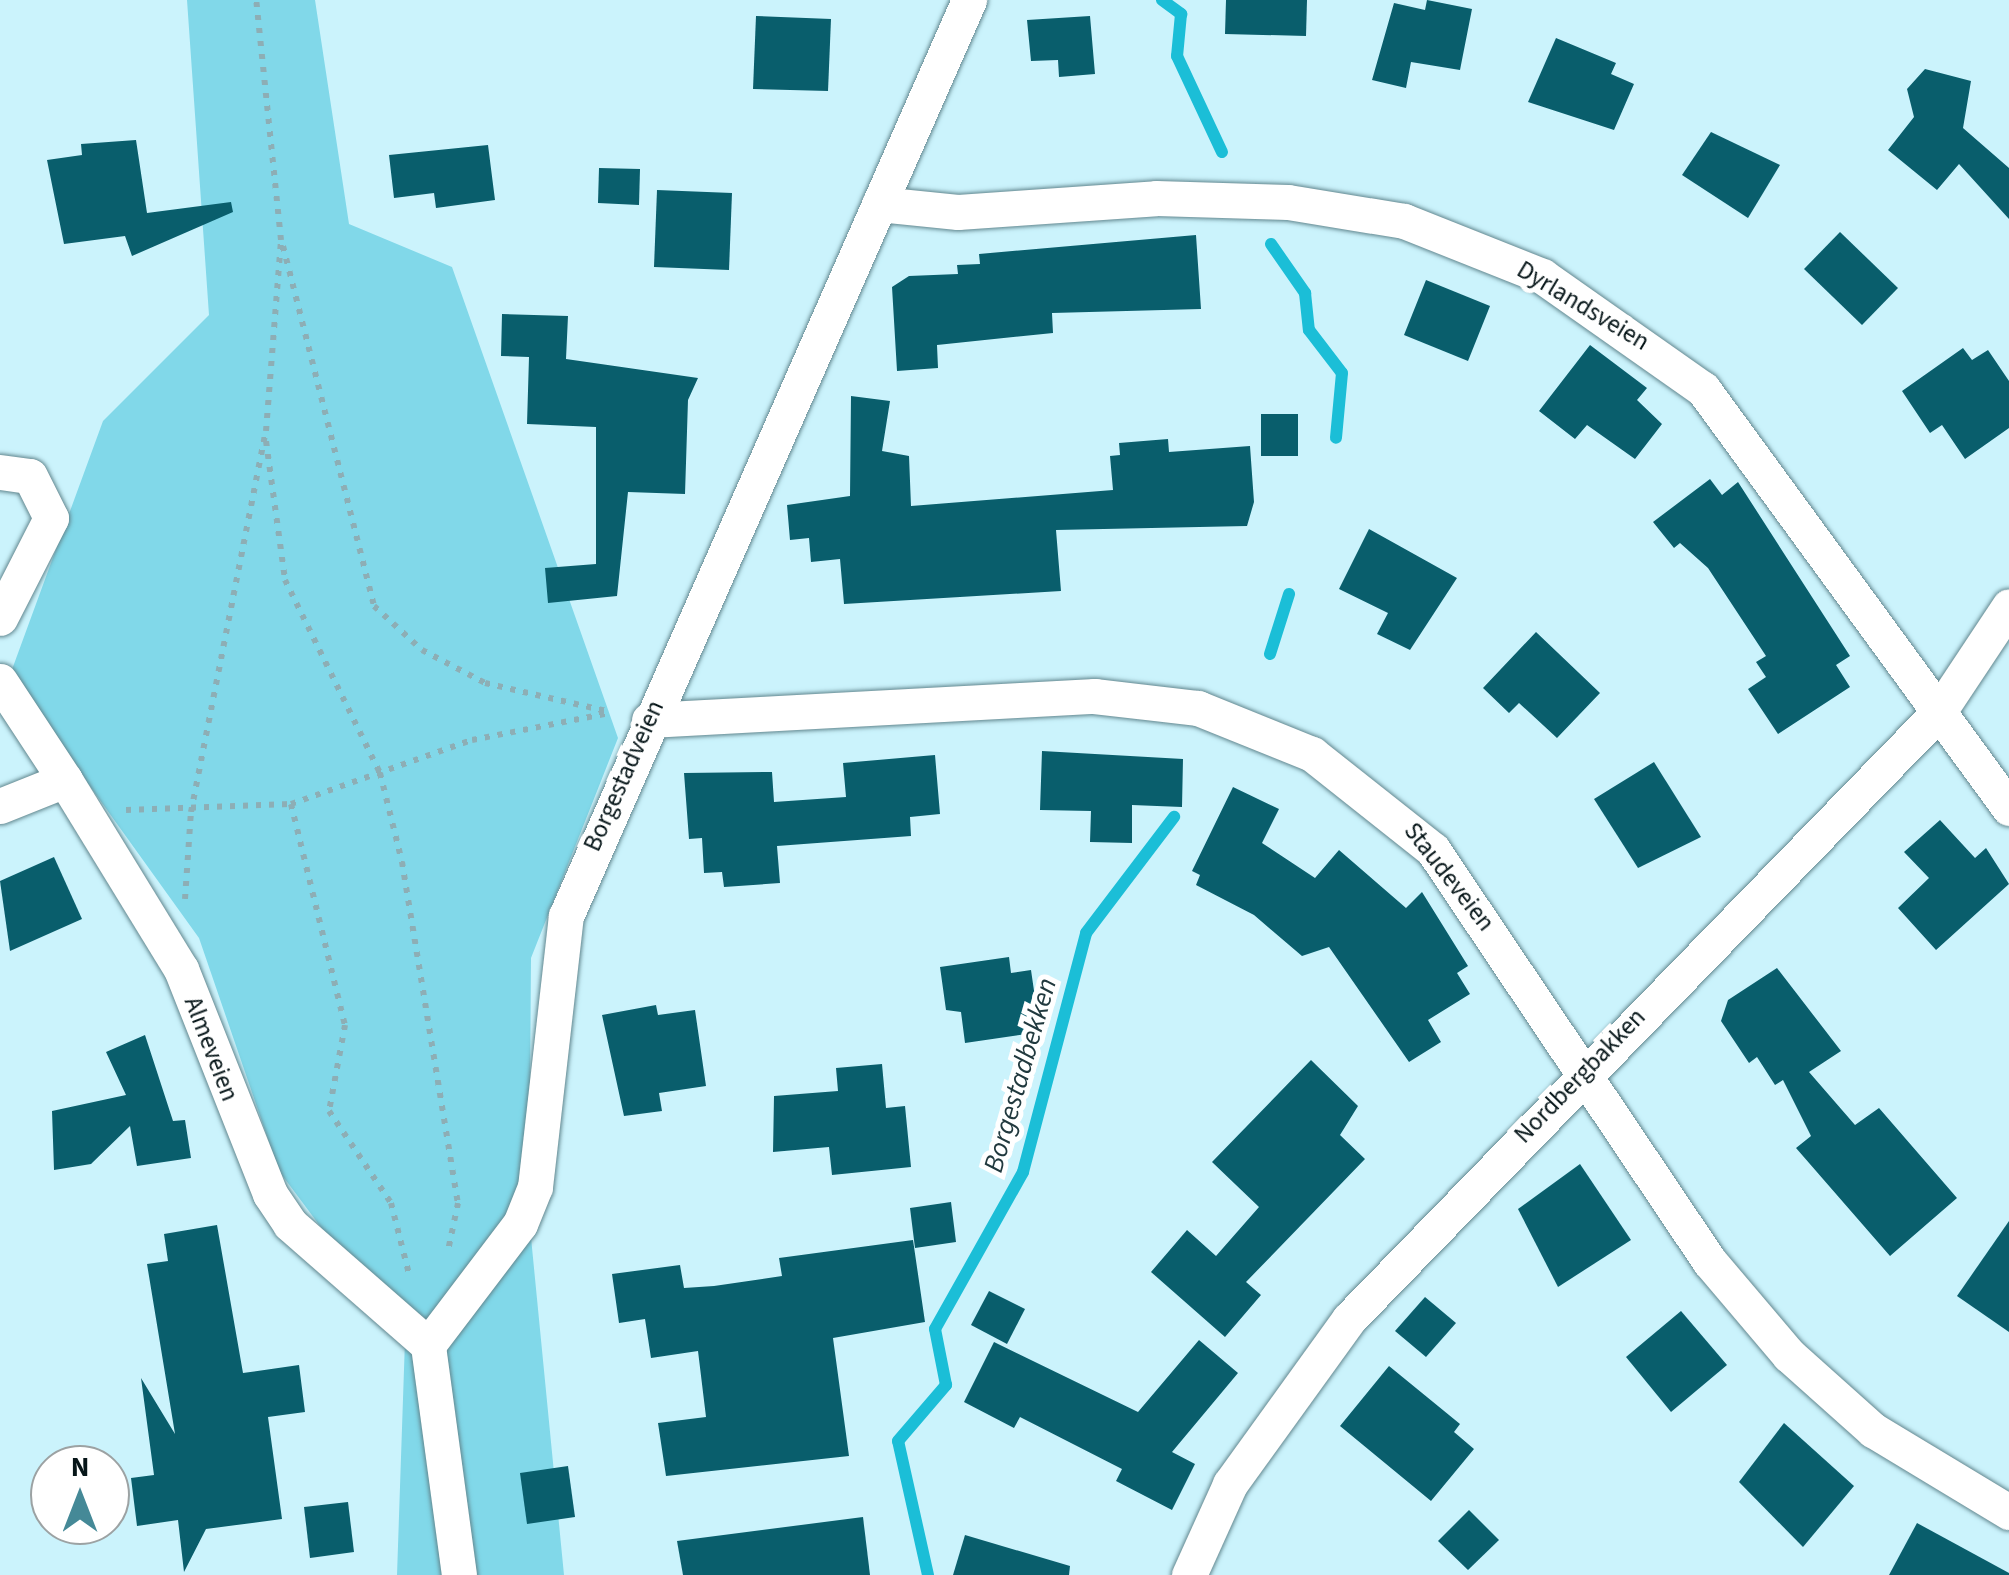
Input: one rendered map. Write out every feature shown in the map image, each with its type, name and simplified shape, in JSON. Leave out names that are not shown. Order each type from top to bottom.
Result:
[{"type":"street","name":"Borgestadveien","points":[[428,1345],[512,1237],[535,1188],[566,916],[969,0]]},
{"type":"street","name":"Dyrlandsveien","points":[[879,204],[958,212],[1156,198],[1288,202],[1404,221],[1542,276],[1703,389],[2009,808]]},
{"type":"street","points":[[0,472],[30,476],[51,518],[0,618]]},
{"type":"street","name":"Nordbergbakken","points":[[1189,1575],[1230,1484],[1301,1378],[1586,1069],[1938,713],[2009,606]]},
{"type":"street","name":"Almeveien","points":[[0,681],[181,970],[270,1194],[290,1224],[428,1345]]},
{"type":"street","name":"Staudeveien","points":[[650,720],[1094,696],[1198,708],[1260,729],[1403,818],[1464,890],[1586,1069],[1710,1262],[1789,1355],[1873,1430],[2009,1512]]},
{"type":"street","points":[[0,806],[73,794]]},
{"type":"street","points":[[428,1345],[459,1575]]},
{"type":"path","points":[[256,0],[281,240],[374,606],[422,650],[485,682],[650,720]]},
{"type":"path","points":[[181,970],[191,812],[266,431],[281,240]]},
{"type":"path","points":[[266,431],[285,580],[380,773],[458,1202],[443,1274]]},
{"type":"path","points":[[73,794],[191,812],[292,804],[472,740],[612,713]]},
{"type":"path","points":[[292,804],[345,1025],[329,1111],[391,1203],[428,1345]]},
{"type":"shaded area","points":[[187,0],[315,0],[349,224],[452,267],[618,738],[531,958],[529,1217],[564,1575],[397,1575],[405,1340],[279,1171],[199,938],[10,675],[103,421],[209,315]]},
{"type":"building","points":[[1226,0],[1307,0],[1306,36],[1225,34]]},
{"type":"building","points":[[1427,0],[1472,9],[1460,70],[1411,62],[1406,88],[1372,80],[1394,3],[1425,10]]},
{"type":"building","points":[[756,16],[831,19],[828,91],[753,89]]},
{"type":"building","points":[[1090,16],[1095,74],[1059,77],[1058,60],[1031,61],[1027,20]]},
{"type":"building","points":[[1556,38],[1616,63],[1611,74],[1634,84],[1614,130],[1528,102]]},
{"type":"building","points":[[1925,69],[1971,81],[1963,128],[2009,168],[2009,219],[1959,164],[1937,190],[1888,150],[1914,117],[1907,89]]},
{"type":"building","points":[[1711,132],[1780,165],[1748,218],[1682,175]]},
{"type":"building","points":[[136,140],[147,213],[231,202],[233,212],[132,256],[125,236],[64,244],[47,160],[82,155],[81,144]]},
{"type":"building","points":[[488,145],[495,200],[436,208],[434,193],[394,198],[389,155]]},
{"type":"building","points":[[599,168],[640,169],[639,205],[598,203]]},
{"type":"building","points":[[657,190],[732,193],[729,270],[654,267]]},
{"type":"building","points":[[1840,232],[1898,288],[1862,325],[1804,269]]},
{"type":"building","points":[[1196,235],[1201,309],[1052,313],[1053,333],[937,345],[938,368],[897,371],[892,287],[909,276],[958,274],[957,265],[980,264],[979,254]]},
{"type":"building","points":[[1426,280],[1490,306],[1468,361],[1404,335]]},
{"type":"building","points":[[502,314],[568,316],[566,359],[698,378],[688,400],[685,494],[628,492],[617,596],[548,603],[545,568],[596,564],[596,427],[527,424],[529,357],[501,356]]},
{"type":"building","points":[[1590,345],[1647,388],[1637,400],[1662,424],[1635,459],[1587,425],[1575,439],[1539,411]]},
{"type":"building","points":[[1963,348],[1972,360],[1988,350],[2009,381],[2009,428],[1965,459],[1942,425],[1930,433],[1902,391]]},
{"type":"building","points":[[851,396],[890,401],[882,451],[909,456],[911,506],[1113,490],[1110,456],[1120,455],[1119,443],[1168,439],[1169,452],[1250,446],[1254,502],[1247,526],[1056,530],[1061,591],[844,604],[840,559],[811,562],[809,538],[790,540],[787,505],[850,496]]},
{"type":"building","points":[[1261,414],[1298,414],[1298,456],[1261,456]]},
{"type":"building","points":[[1710,479],[1722,495],[1738,482],[1850,656],[1836,665],[1850,687],[1778,734],[1748,689],[1766,677],[1756,662],[1766,656],[1708,568],[1680,543],[1674,548],[1653,522]]},
{"type":"building","points":[[1369,529],[1457,578],[1410,650],[1377,634],[1388,613],[1339,589]]},
{"type":"building","points":[[1536,632],[1600,693],[1557,738],[1519,703],[1509,713],[1483,688]]},
{"type":"building","points":[[1042,751],[1183,759],[1182,807],[1132,805],[1132,843],[1090,842],[1091,811],[1040,810]]},
{"type":"building","points":[[935,755],[940,814],[910,817],[911,836],[777,846],[780,883],[724,887],[722,872],[704,873],[702,838],[689,839],[684,773],[772,772],[774,802],[846,797],[843,763]]},
{"type":"building","points":[[1654,762],[1701,837],[1638,868],[1594,799]]},
{"type":"building","points":[[1233,787],[1279,809],[1262,843],[1315,878],[1339,850],[1406,908],[1422,892],[1468,966],[1457,973],[1470,994],[1428,1020],[1441,1042],[1409,1062],[1329,947],[1302,956],[1254,915],[1196,885],[1200,875],[1192,871]]},
{"type":"building","points":[[1940,820],[1975,858],[1986,848],[2009,884],[1936,950],[1898,908],[1929,878],[1904,852]]},
{"type":"building","points":[[54,857],[82,919],[10,951],[0,881]]},
{"type":"building","points":[[1009,957],[1011,973],[1031,970],[1040,1032],[965,1043],[961,1012],[946,1010],[940,967]]},
{"type":"building","points":[[1777,968],[1841,1051],[1809,1072],[1855,1125],[1879,1108],[1957,1198],[1890,1256],[1796,1148],[1811,1136],[1783,1080],[1775,1085],[1757,1057],[1749,1063],[1721,1021],[1728,1000]]},
{"type":"building","points":[[656,1005],[658,1015],[695,1010],[706,1086],[659,1093],[662,1111],[624,1116],[602,1015]]},
{"type":"building","points":[[145,1035],[173,1121],[185,1120],[191,1158],[137,1166],[130,1126],[91,1164],[54,1170],[52,1111],[126,1095],[106,1052]]},
{"type":"building","points":[[1311,1060],[1358,1106],[1340,1135],[1365,1159],[1246,1282],[1261,1295],[1225,1337],[1151,1272],[1187,1230],[1216,1256],[1259,1207],[1212,1162]]},
{"type":"building","points":[[882,1064],[886,1108],[905,1106],[911,1167],[832,1175],[829,1147],[773,1152],[774,1096],[838,1091],[836,1068]]},
{"type":"building","points":[[1580,1164],[1631,1240],[1558,1287],[1518,1209]]},
{"type":"building","points":[[951,1202],[956,1242],[915,1248],[910,1208]]},
{"type":"building","points":[[2009,1221],[2009,1332],[1957,1296]]},
{"type":"building","points":[[217,1225],[243,1373],[299,1365],[305,1412],[268,1417],[282,1519],[206,1529],[184,1572],[178,1520],[137,1526],[131,1478],[154,1475],[141,1378],[175,1434],[147,1264],[168,1261],[164,1234]]},
{"type":"building","points":[[913,1240],[925,1322],[833,1338],[849,1456],[666,1476],[658,1423],[706,1417],[698,1351],[651,1358],[645,1319],[619,1323],[612,1274],[680,1265],[684,1288],[714,1286],[782,1276],[779,1258]]},
{"type":"building","points":[[989,1291],[1025,1309],[1007,1344],[971,1325]]},
{"type":"building","points":[[1425,1297],[1456,1323],[1426,1357],[1395,1331]]},
{"type":"building","points":[[1681,1311],[1727,1365],[1671,1412],[1626,1357]]},
{"type":"building","points":[[1199,1340],[1238,1373],[1172,1452],[1195,1464],[1172,1510],[1116,1481],[1122,1469],[1020,1417],[1014,1428],[964,1402],[994,1342],[1138,1412]]},
{"type":"building","points":[[1389,1366],[1460,1424],[1454,1432],[1474,1449],[1431,1501],[1340,1426]]},
{"type":"building","points":[[1784,1423],[1854,1486],[1803,1547],[1739,1482]]},
{"type":"building","points":[[568,1466],[575,1517],[527,1524],[520,1473]]},
{"type":"building","points":[[348,1502],[354,1552],[310,1558],[304,1507]]},
{"type":"building","points":[[1469,1510],[1499,1540],[1468,1570],[1438,1541]]},
{"type":"building","points":[[863,1517],[870,1575],[683,1575],[677,1541]]},
{"type":"building","points":[[1917,1523],[2009,1573],[2009,1575],[1889,1575]]},
{"type":"building","points":[[965,1535],[1070,1566],[1069,1575],[953,1575]]},
{"type":"waterway","name":"Borgestadbekken","points":[[1162,0],[1181,14],[1177,56],[1222,152]]},
{"type":"waterway","name":"Borgestadbekken","points":[[1271,244],[1305,293],[1309,330],[1342,373],[1336,438]]},
{"type":"waterway","name":"Borgestadbekken","points":[[1270,654],[1289,594]]},
{"type":"waterway","name":"Borgestadbekken","points":[[928,1575],[898,1441],[946,1385],[935,1329],[1023,1172],[1086,933],[1174,817]]}]
